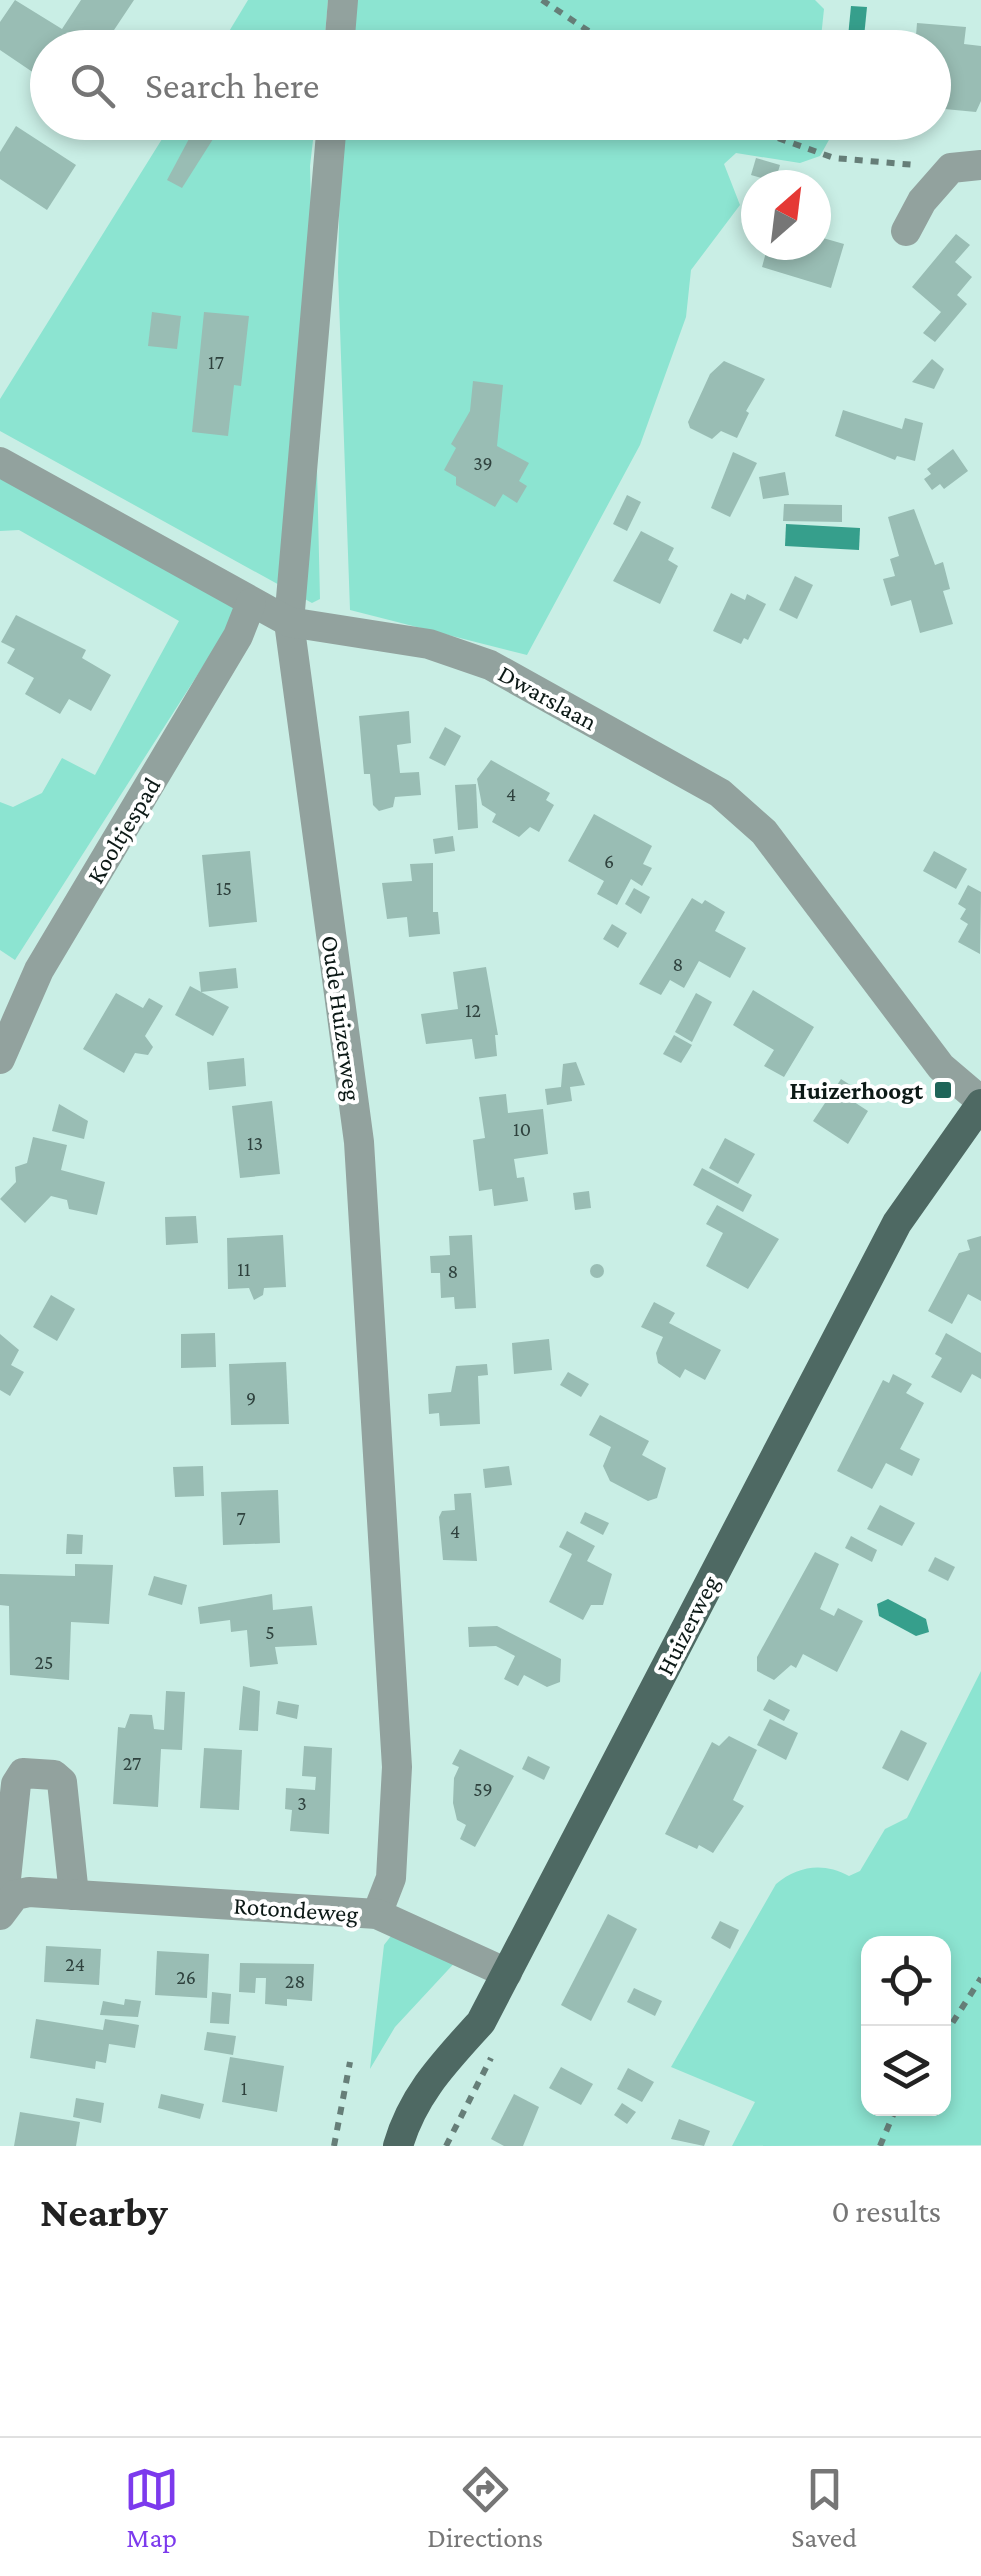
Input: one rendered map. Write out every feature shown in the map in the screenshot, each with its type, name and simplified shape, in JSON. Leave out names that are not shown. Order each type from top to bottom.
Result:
[{"type":"main road","name":"Huizerweg","points":[[398,2146],[408,2110],[432,2076],[481,2022],[897,1223],[981,1103]]},
{"type":"street","points":[[340,30],[343,0]]},
{"type":"street","name":"Oude Huizerweg","points":[[330,140],[290,622],[360,1142],[397,1767],[392,1878],[378,1914]]},
{"type":"street","points":[[906,231],[922,201],[966,166]]},
{"type":"street","name":"Dwarslaan","points":[[0,462],[290,622],[429,644],[490,664],[720,792],[764,832],[941,1066],[981,1103]]},
{"type":"street","name":"Kooltjespad","points":[[0,1059],[40,970],[238,636],[251,603]]},
{"type":"street","name":"Rotondeweg","points":[[2,1911],[16,1784],[23,1773],[54,1776],[62,1782],[74,1895]]},
{"type":"street","name":"Rotondeweg","points":[[2,1911],[15,1895],[28,1892],[378,1914],[506,1973]]},
{"type":"path","points":[[542,0],[587,30]]},
{"type":"path","points":[[784,140],[834,158],[966,166]]},
{"type":"path","points":[[950,2026],[981,1978]]},
{"type":"path","points":[[334,2146],[350,2062]]},
{"type":"path","points":[[880,2146],[893,2116]]},
{"type":"shaded area","points":[[248,0],[328,0],[325,30],[230,30]]},
{"type":"shaded area","points":[[355,0],[815,0],[824,9],[822,30],[352,30]]},
{"type":"shaded area","points":[[851,6],[867,7],[865,30],[849,30]]},
{"type":"shaded area","points":[[161,140],[313,140],[310,166],[320,599],[312,603],[0,431],[0,399]]},
{"type":"shaded area","points":[[341,140],[829,140],[820,156],[800,163],[736,153],[724,164],[740,205],[691,270],[686,317],[640,445],[527,655],[350,610],[338,272]]},
{"type":"shaded area","points":[[0,469],[239,610],[15,960],[0,950],[0,802],[13,807],[42,793],[62,758],[95,775],[179,621],[19,530],[0,531]]},
{"type":"shaded area","points":[[786,524],[860,528],[859,550],[785,546]]},
{"type":"shaded area","points":[[888,1599],[926,1619],[929,1632],[916,1636],[879,1616],[877,1604]]},
{"type":"shaded area","points":[[981,1671],[981,2145],[732,2146],[755,2102],[671,2067],[776,1884],[811,1868],[849,1876],[860,1871],[885,1829],[907,1818]]},
{"type":"shaded area","points":[[391,1936],[460,1957],[395,2027],[370,2069],[384,1945]]},
{"type":"building","points":[[15,0],[62,29],[81,0],[134,0],[114,30],[30,30],[30,70],[0,50],[0,22]]},
{"type":"building","points":[[917,23],[966,27],[964,44],[981,46],[981,101],[976,112],[951,110],[951,30],[916,30]]},
{"type":"building","points":[[16,126],[30,135],[30,140],[38,140],[76,165],[47,210],[0,179],[0,152]]},
{"type":"building","points":[[188,140],[212,140],[182,188],[167,180]]},
{"type":"building","points":[[756,158],[780,165],[779,170],[752,170]]},
{"type":"building","points":[[956,234],[970,245],[955,262],[972,277],[957,295],[967,304],[935,342],[923,333],[941,312],[912,287]]},
{"type":"building","points":[[831,240],[844,244],[831,288],[762,267],[764,260],[831,260]]},
{"type":"building","points":[[152,312],[181,316],[177,349],[148,346]]},
{"type":"building","points":[[204,312],[249,316],[241,386],[234,385],[228,436],[192,432]]},
{"type":"building","points":[[932,359],[944,369],[934,389],[912,382]]},
{"type":"building","points":[[724,361],[765,379],[746,411],[749,413],[737,438],[721,431],[712,439],[690,428],[688,422],[710,374]]},
{"type":"building","points":[[473,381],[503,385],[497,446],[529,463],[519,481],[527,486],[517,503],[503,494],[495,507],[456,485],[456,477],[444,470],[456,448],[451,444],[470,411]]},
{"type":"building","points":[[843,410],[902,429],[905,418],[923,423],[915,461],[897,456],[895,460],[835,436]]},
{"type":"building","points":[[953,449],[968,471],[944,489],[940,484],[932,490],[924,479],[931,474],[927,469]]},
{"type":"building","points":[[733,452],[757,463],[730,517],[711,508]]},
{"type":"building","points":[[785,472],[789,495],[763,499],[759,477]]},
{"type":"building","points":[[627,495],[641,502],[627,531],[613,524]]},
{"type":"building","points":[[784,504],[842,505],[842,522],[783,521]]},
{"type":"building","points":[[914,509],[935,565],[943,562],[950,589],[943,591],[953,624],[920,633],[911,600],[891,606],[883,579],[895,576],[890,559],[899,556],[888,517]]},
{"type":"building","points":[[641,531],[674,548],[668,560],[678,566],[660,604],[613,581]]},
{"type":"building","points":[[795,576],[813,585],[797,619],[779,610]]},
{"type":"building","points":[[731,593],[745,600],[747,594],[766,604],[748,640],[744,638],[741,644],[713,631]]},
{"type":"building","points":[[16,615],[86,650],[82,658],[111,675],[91,711],[69,699],[60,714],[25,694],[34,678],[7,663],[15,649],[1,642]]},
{"type":"building","points":[[409,711],[411,743],[397,745],[400,773],[419,772],[421,795],[395,797],[393,807],[379,811],[373,805],[370,774],[364,774],[359,716]]},
{"type":"building","points":[[445,727],[461,736],[445,766],[429,758]]},
{"type":"building","points":[[491,760],[550,793],[546,800],[554,805],[539,832],[530,827],[519,837],[492,822],[496,814],[482,805],[477,779]]},
{"type":"building","points":[[476,784],[478,828],[458,830],[455,785]]},
{"type":"building","points":[[594,814],[652,846],[643,864],[652,868],[642,886],[631,879],[617,905],[597,894],[604,881],[568,861]]},
{"type":"building","points":[[453,836],[455,851],[435,854],[433,839]]},
{"type":"building","points":[[250,851],[257,922],[209,927],[202,855]]},
{"type":"building","points":[[934,851],[967,869],[956,889],[923,871]]},
{"type":"building","points":[[433,863],[433,912],[438,912],[440,934],[409,937],[407,917],[387,919],[382,883],[412,881],[410,864]]},
{"type":"building","points":[[968,885],[981,892],[980,954],[958,942],[968,924],[960,919],[966,909],[958,904]]},
{"type":"building","points":[[634,888],[650,897],[641,914],[625,904]]},
{"type":"building","points":[[692,898],[702,904],[705,900],[725,912],[715,931],[746,948],[730,978],[699,961],[684,988],[670,980],[661,995],[639,984]]},
{"type":"building","points":[[612,924],[627,933],[618,948],[603,939]]},
{"type":"building","points":[[486,967],[498,1035],[497,1056],[475,1059],[472,1039],[426,1044],[421,1014],[458,1009],[453,972]]},
{"type":"building","points":[[236,968],[238,988],[201,992],[199,972]]},
{"type":"building","points":[[190,986],[229,1007],[213,1036],[175,1015]]},
{"type":"building","points":[[753,990],[814,1027],[784,1077],[764,1066],[774,1050],[733,1025]]},
{"type":"building","points":[[116,993],[143,1008],[149,998],[163,1006],[145,1036],[153,1047],[148,1055],[135,1053],[124,1073],[83,1049]]},
{"type":"building","points":[[696,993],[712,1002],[692,1042],[675,1032]]},
{"type":"building","points":[[674,1035],[692,1045],[681,1063],[663,1054]]},
{"type":"building","points":[[244,1058],[246,1086],[209,1090],[207,1062]]},
{"type":"building","points":[[576,1062],[585,1085],[570,1087],[572,1101],[547,1105],[545,1089],[561,1087],[563,1064]]},
{"type":"building","points":[[841,1079],[855,1088],[848,1098],[868,1111],[848,1144],[813,1121]]},
{"type":"building","points":[[506,1094],[508,1113],[543,1109],[548,1154],[514,1159],[517,1178],[524,1177],[528,1201],[494,1206],[492,1189],[479,1191],[473,1140],[485,1138],[479,1097]]},
{"type":"building","points":[[272,1101],[280,1174],[240,1178],[232,1106]]},
{"type":"building","points":[[59,1104],[88,1121],[84,1139],[52,1131]]},
{"type":"building","points":[[33,1137],[67,1145],[61,1170],[105,1182],[97,1215],[69,1209],[67,1200],[51,1196],[25,1223],[0,1199],[16,1182],[15,1167],[27,1163]]},
{"type":"building","points":[[725,1138],[755,1154],[738,1184],[709,1168]]},
{"type":"building","points":[[702,1168],[752,1195],[743,1212],[693,1185]]},
{"type":"building","points":[[589,1191],[591,1208],[575,1210],[573,1193]]},
{"type":"building","points":[[717,1205],[779,1239],[748,1289],[706,1266],[723,1233],[706,1224]]},
{"type":"building","points":[[196,1216],[198,1243],[166,1245],[165,1217]]},
{"type":"building","points":[[283,1235],[286,1287],[264,1288],[263,1295],[254,1300],[249,1288],[228,1289],[227,1238]]},
{"type":"building","points":[[472,1235],[476,1308],[455,1309],[454,1297],[441,1298],[440,1273],[431,1273],[430,1256],[450,1255],[449,1236]]},
{"type":"building","points":[[981,1236],[981,1301],[968,1294],[952,1324],[928,1311],[959,1253],[970,1250],[967,1240]]},
{"type":"building","points":[[597,1264],[604,1271],[597,1278],[590,1271]]},
{"type":"building","points":[[51,1295],[75,1309],[57,1341],[33,1327]]},
{"type":"building","points":[[654,1302],[675,1313],[669,1323],[721,1350],[705,1380],[685,1369],[680,1378],[658,1363],[656,1353],[663,1337],[641,1327]]},
{"type":"building","points":[[215,1333],[216,1367],[181,1368],[181,1334]]},
{"type":"building","points":[[946,1333],[981,1353],[981,1379],[972,1374],[961,1393],[931,1377],[942,1358],[935,1354]]},
{"type":"building","points":[[0,1334],[19,1350],[11,1365],[24,1372],[10,1396],[0,1390]]},
{"type":"building","points":[[549,1339],[552,1370],[514,1374],[512,1343]]},
{"type":"building","points":[[286,1362],[289,1424],[231,1425],[229,1364]]},
{"type":"building","points":[[487,1364],[488,1375],[478,1376],[480,1424],[440,1426],[439,1413],[429,1414],[428,1394],[451,1392],[456,1366]]},
{"type":"building","points":[[568,1372],[589,1384],[581,1397],[560,1385]]},
{"type":"building","points":[[893,1374],[912,1384],[906,1393],[924,1403],[900,1449],[920,1459],[912,1476],[886,1463],[872,1489],[837,1471],[883,1380],[889,1383]]},
{"type":"building","points":[[600,1415],[649,1441],[642,1455],[666,1468],[657,1498],[648,1501],[610,1481],[603,1466],[611,1447],[589,1435]]},
{"type":"building","points":[[203,1466],[204,1496],[175,1497],[173,1467]]},
{"type":"building","points":[[509,1466],[512,1485],[485,1488],[483,1469]]},
{"type":"building","points":[[278,1490],[280,1543],[223,1545],[221,1492]]},
{"type":"building","points":[[471,1493],[477,1561],[443,1560],[439,1517],[442,1511],[455,1510],[454,1494]]},
{"type":"building","points":[[880,1505],[915,1523],[902,1546],[867,1529]]},
{"type":"building","points":[[585,1512],[609,1523],[603,1535],[580,1523]]},
{"type":"building","points":[[567,1531],[595,1546],[587,1561],[612,1574],[603,1605],[591,1605],[583,1620],[549,1602],[572,1554],[559,1547]]},
{"type":"building","points":[[67,1534],[83,1535],[82,1554],[66,1554]]},
{"type":"building","points":[[851,1536],[877,1550],[872,1562],[845,1548]]},
{"type":"building","points":[[815,1552],[839,1564],[820,1609],[834,1616],[838,1608],[863,1621],[837,1672],[803,1654],[796,1668],[791,1665],[774,1680],[757,1671],[757,1657]]},
{"type":"building","points":[[935,1557],[955,1567],[948,1581],[928,1571]]},
{"type":"building","points":[[75,1564],[113,1565],[109,1624],[71,1622],[69,1680],[10,1675],[9,1606],[0,1605],[0,1574],[75,1576]]},
{"type":"building","points":[[154,1576],[187,1585],[182,1605],[148,1595]]},
{"type":"building","points":[[272,1594],[273,1610],[312,1606],[317,1645],[275,1647],[278,1664],[250,1667],[247,1630],[231,1632],[230,1620],[200,1624],[198,1607]]},
{"type":"building","points":[[497,1626],[561,1659],[560,1682],[547,1687],[524,1675],[518,1686],[504,1679],[515,1656],[496,1646],[469,1647],[468,1627]]},
{"type":"building","points":[[243,1686],[260,1691],[258,1731],[239,1730]]},
{"type":"building","points":[[166,1691],[185,1692],[182,1750],[161,1749],[158,1807],[113,1804],[118,1727],[125,1728],[130,1714],[152,1715],[154,1729],[164,1730]]},
{"type":"building","points":[[769,1699],[790,1710],[784,1721],[763,1710]]},
{"type":"building","points":[[278,1701],[299,1705],[297,1719],[276,1714]]},
{"type":"building","points":[[770,1719],[798,1733],[786,1760],[757,1745]]},
{"type":"building","points":[[901,1730],[927,1743],[908,1781],[882,1768]]},
{"type":"building","points":[[729,1736],[757,1750],[733,1800],[744,1806],[713,1853],[665,1834],[712,1742],[719,1746]]},
{"type":"building","points":[[304,1746],[332,1748],[329,1834],[290,1831],[292,1810],[285,1809],[286,1788],[315,1790],[316,1777],[302,1776]]},
{"type":"building","points":[[204,1748],[242,1750],[239,1810],[200,1808]]},
{"type":"building","points":[[460,1749],[514,1776],[475,1847],[460,1839],[466,1825],[457,1820],[453,1803],[454,1778],[459,1767],[452,1764]]},
{"type":"building","points":[[528,1756],[550,1767],[544,1780],[522,1769]]},
{"type":"building","points":[[608,1914],[637,1929],[591,2021],[561,2005]]},
{"type":"building","points":[[720,1921],[739,1930],[730,1949],[711,1938]]},
{"type":"building","points":[[46,1946],[101,1949],[99,1985],[44,1982]]},
{"type":"building","points":[[157,1951],[209,1954],[207,1998],[155,1995]]},
{"type":"building","points":[[240,1963],[314,1964],[312,2001],[287,1999],[287,2006],[265,2004],[266,1978],[256,1978],[255,1993],[239,1992]]},
{"type":"building","points":[[634,1988],[662,2001],[655,2016],[627,2002]]},
{"type":"building","points":[[212,1992],[231,1994],[229,2024],[210,2023]]},
{"type":"building","points":[[125,1999],[141,2001],[138,2017],[100,2015],[103,2001],[124,2005]]},
{"type":"building","points":[[36,2019],[103,2030],[105,2019],[139,2025],[135,2048],[109,2044],[106,2063],[96,2061],[95,2069],[30,2058]]},
{"type":"building","points":[[207,2032],[236,2036],[233,2055],[204,2050]]},
{"type":"building","points":[[230,2057],[284,2066],[277,2112],[222,2102]]},
{"type":"building","points":[[561,2067],[593,2084],[581,2105],[549,2088]]},
{"type":"building","points":[[628,2068],[654,2082],[642,2102],[617,2089]]},
{"type":"building","points":[[161,2094],[204,2104],[200,2119],[158,2108]]},
{"type":"building","points":[[514,2094],[539,2107],[523,2146],[504,2146],[491,2139]]},
{"type":"building","points":[[76,2098],[104,2103],[101,2123],[73,2117]]},
{"type":"building","points":[[622,2103],[636,2112],[627,2124],[614,2115]]},
{"type":"building","points":[[20,2112],[80,2122],[76,2146],[14,2146]]},
{"type":"building","points":[[679,2119],[710,2131],[704,2146],[671,2139]]},
{"type":"place","name":"Huizerhoogt","points":[[943,1090]]}]
